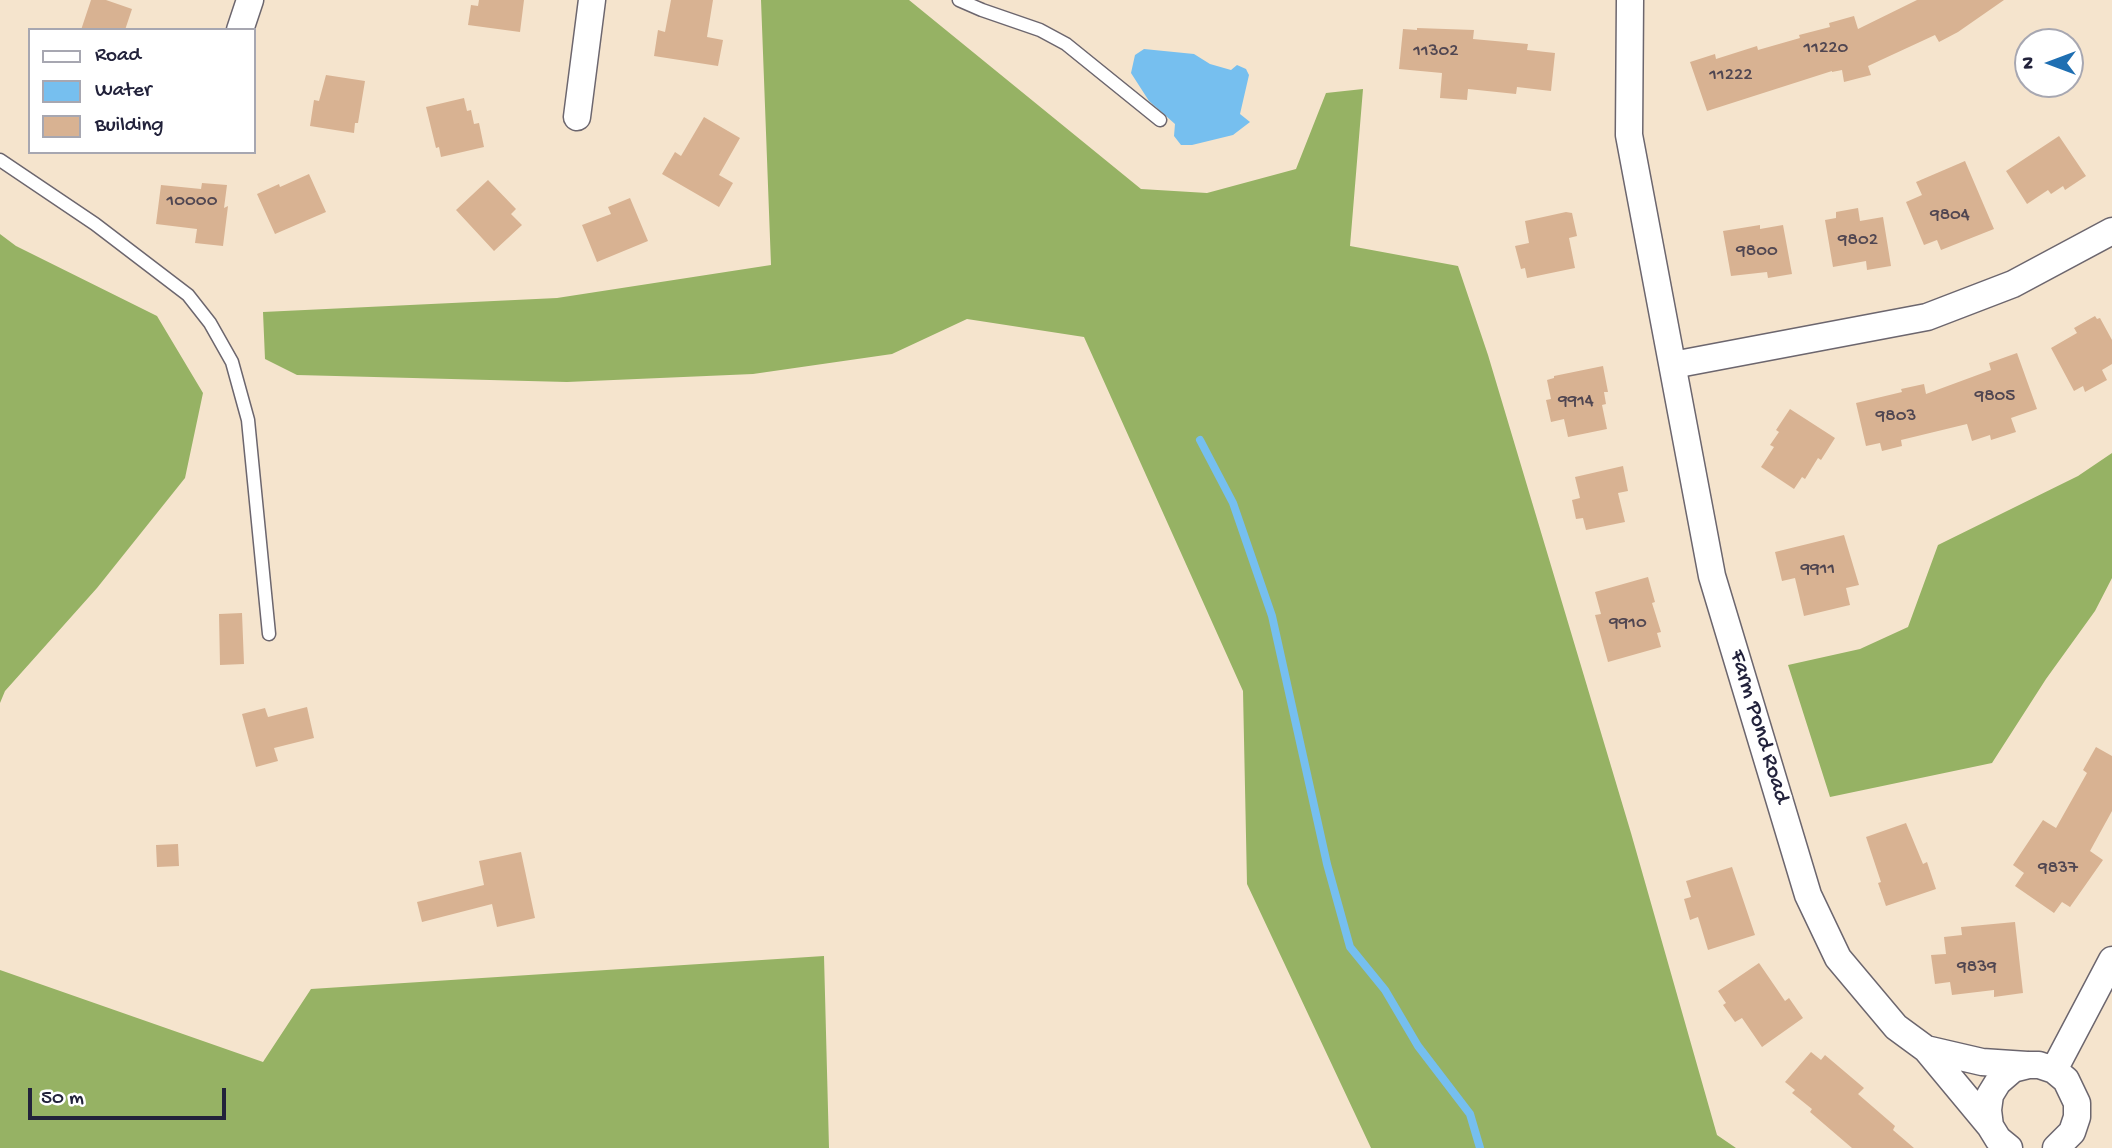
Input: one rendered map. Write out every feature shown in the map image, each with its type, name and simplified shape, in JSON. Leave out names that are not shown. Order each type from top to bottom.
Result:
[{"type":"street","points":[[241,28],[250,0]]},
{"type":"street","points":[[577,117],[592,0]]},
{"type":"street","name":"Farm Pond Road","points":[[1630,0],[1629,135],[1712,576],[1808,895],[1838,958],[1896,1027],[1926,1049],[1998,1139],[2009,1148]]},
{"type":"street","points":[[1673,365],[1927,317],[2013,284],[2112,230]]},
{"type":"street","points":[[2041,1068],[2112,960]]},
{"type":"street","name":"Farm Pond Road","points":[[1926,1049],[1983,1062],[2041,1068]]},
{"type":"street","points":[[1990,1126],[1990,1095],[1998,1082],[2013,1069],[2041,1068],[2066,1080],[2077,1103],[2077,1117],[2072,1132],[2056,1148]]},
{"type":"lane","points":[[959,0],[1040,30],[1066,44],[1160,120]]},
{"type":"lane","points":[[0,160],[94,224],[188,295],[210,323],[232,362],[248,420],[269,634]]},
{"type":"green space","points":[[761,0],[909,0],[1141,189],[1207,193],[1296,169],[1326,93],[1363,89],[1350,246],[1458,266],[1488,355],[1631,833],[1717,1135],[1736,1148],[1371,1148],[1247,884],[1243,691],[1084,337],[967,319],[892,354],[753,374],[567,382],[297,375],[265,359],[263,312],[557,298],[771,265]]},
{"type":"green space","points":[[0,234],[16,246],[157,316],[203,393],[185,478],[97,588],[5,691],[0,703]]},
{"type":"green space","points":[[2112,453],[2112,578],[2095,611],[2046,679],[1992,763],[1830,797],[1788,665],[1860,649],[1908,627],[1938,545],[2078,476]]},
{"type":"green space","points":[[824,956],[829,1148],[0,1148],[0,970],[263,1062],[311,989]]},
{"type":"water","points":[[1144,49],[1194,54],[1210,64],[1231,70],[1237,65],[1246,69],[1249,75],[1240,114],[1250,122],[1233,135],[1181,145],[1174,136],[1175,124],[1149,101],[1131,73],[1135,55]]},
{"type":"building","points":[[91,0],[106,0],[132,9],[126,28],[82,28]]},
{"type":"building","points":[[479,0],[524,0],[520,32],[468,25],[471,5],[478,6]]},
{"type":"building","points":[[671,0],[713,0],[707,37],[723,40],[718,66],[654,56],[658,30],[665,32]]},
{"type":"building","points":[[1917,0],[2004,0],[1939,42],[1935,35],[1868,66],[1871,75],[1844,82],[1842,70],[1832,71],[1707,111],[1690,62],[1715,54],[1716,59],[1757,46],[1758,50],[1800,38],[1799,35],[1830,27],[1829,23],[1854,16],[1858,29]]},
{"type":"building","points":[[1403,29],[1474,30],[1473,39],[1528,44],[1527,50],[1555,53],[1551,91],[1517,87],[1516,94],[1468,89],[1467,100],[1440,98],[1442,73],[1399,69]]},
{"type":"building","points":[[326,75],[365,81],[354,133],[310,126],[314,100],[319,101]]},
{"type":"building","points":[[464,98],[467,111],[471,110],[474,124],[479,123],[484,147],[441,157],[439,147],[436,148],[426,107]]},
{"type":"building","points":[[704,117],[740,138],[719,175],[733,183],[719,207],[662,174],[675,152],[681,156]]},
{"type":"building","points":[[2059,136],[2086,176],[2065,190],[2063,186],[2051,194],[2048,190],[2027,204],[2006,171]]},
{"type":"building","points":[[1965,161],[1994,229],[1941,250],[1937,240],[1924,245],[1906,202],[1922,195],[1916,182]]},
{"type":"building","points":[[309,174],[326,212],[275,234],[257,194]]},
{"type":"building","points":[[488,180],[516,209],[511,214],[522,225],[494,251],[456,210]]},
{"type":"building","points":[[202,183],[227,185],[224,208],[228,206],[223,246],[195,243],[197,229],[156,224],[161,185],[201,189]]},
{"type":"building","points":[[630,198],[648,241],[597,262],[582,225],[611,214],[608,207]]},
{"type":"building","points":[[1858,208],[1860,221],[1883,217],[1891,266],[1867,270],[1866,261],[1833,267],[1825,220],[1836,218],[1836,212]]},
{"type":"building","points":[[1572,213],[1577,236],[1569,238],[1575,268],[1527,278],[1525,268],[1521,269],[1515,246],[1529,243],[1525,221]]},
{"type":"building","points":[[1760,225],[1760,229],[1783,225],[1792,274],[1768,278],[1767,272],[1731,276],[1723,231]]},
{"type":"building","points":[[2095,316],[2100,318],[2112,340],[2112,364],[2102,370],[2107,380],[2085,392],[2083,386],[2074,391],[2051,348],[2077,333],[2074,328]]},
{"type":"building","points":[[2017,353],[2037,409],[2011,418],[2016,432],[1991,440],[1990,435],[1972,441],[1967,424],[1901,440],[1902,446],[1882,451],[1880,443],[1866,446],[1856,403],[1924,384],[1926,394],[1991,370],[1989,363]]},
{"type":"building","points":[[1603,366],[1608,392],[1604,392],[1606,404],[1602,405],[1607,429],[1568,437],[1564,419],[1551,422],[1546,400],[1551,399],[1547,380],[1554,376]]},
{"type":"building","points":[[1790,409],[1835,438],[1821,460],[1818,458],[1805,479],[1802,477],[1794,489],[1761,467],[1774,447],[1770,445],[1779,432],[1776,430]]},
{"type":"building","points":[[1623,466],[1628,491],[1618,493],[1625,522],[1586,530],[1583,518],[1576,519],[1572,500],[1580,498],[1575,477]]},
{"type":"building","points":[[1844,535],[1859,585],[1846,588],[1850,605],[1804,616],[1795,578],[1782,581],[1775,552]]},
{"type":"building","points":[[1648,577],[1661,632],[1657,633],[1661,647],[1608,662],[1595,615],[1601,614],[1595,592]]},
{"type":"building","points":[[242,613],[244,664],[220,665],[219,614]]},
{"type":"building","points":[[307,707],[314,738],[274,748],[278,761],[256,767],[242,714],[265,708],[268,717]]},
{"type":"building","points":[[2096,747],[2112,756],[2112,811],[2090,851],[2103,860],[2070,907],[2062,902],[2054,913],[2015,886],[2024,873],[2013,865],[2043,820],[2056,828],[2087,773],[2083,770]]},
{"type":"building","points":[[1906,823],[1923,864],[1927,862],[1936,889],[1886,906],[1866,837]]},
{"type":"building","points":[[178,844],[179,866],[157,867],[156,845]]},
{"type":"building","points":[[521,852],[535,918],[497,927],[492,904],[422,922],[417,902],[484,885],[479,861]]},
{"type":"building","points":[[1732,867],[1755,935],[1708,950],[1698,917],[1690,920],[1684,899],[1691,897],[1686,881]]},
{"type":"building","points":[[2015,922],[2023,993],[1994,997],[1994,990],[1952,995],[1950,982],[1935,984],[1931,955],[1946,954],[1944,937],[1962,935],[1961,927]]},
{"type":"building","points":[[1759,963],[1785,1001],[1789,998],[1803,1018],[1762,1047],[1742,1018],[1735,1022],[1723,1005],[1726,1003],[1718,991]]},
{"type":"building","points":[[1811,1052],[1821,1060],[1825,1055],[1864,1088],[1858,1094],[1895,1126],[1893,1130],[1914,1148],[1852,1148],[1810,1112],[1812,1109],[1792,1093],[1795,1090],[1785,1082]]},
{"type":"waterway","points":[[1200,440],[1233,503],[1272,616],[1327,864],[1350,947],[1385,990],[1418,1046],[1470,1114],[1480,1148]]}]
